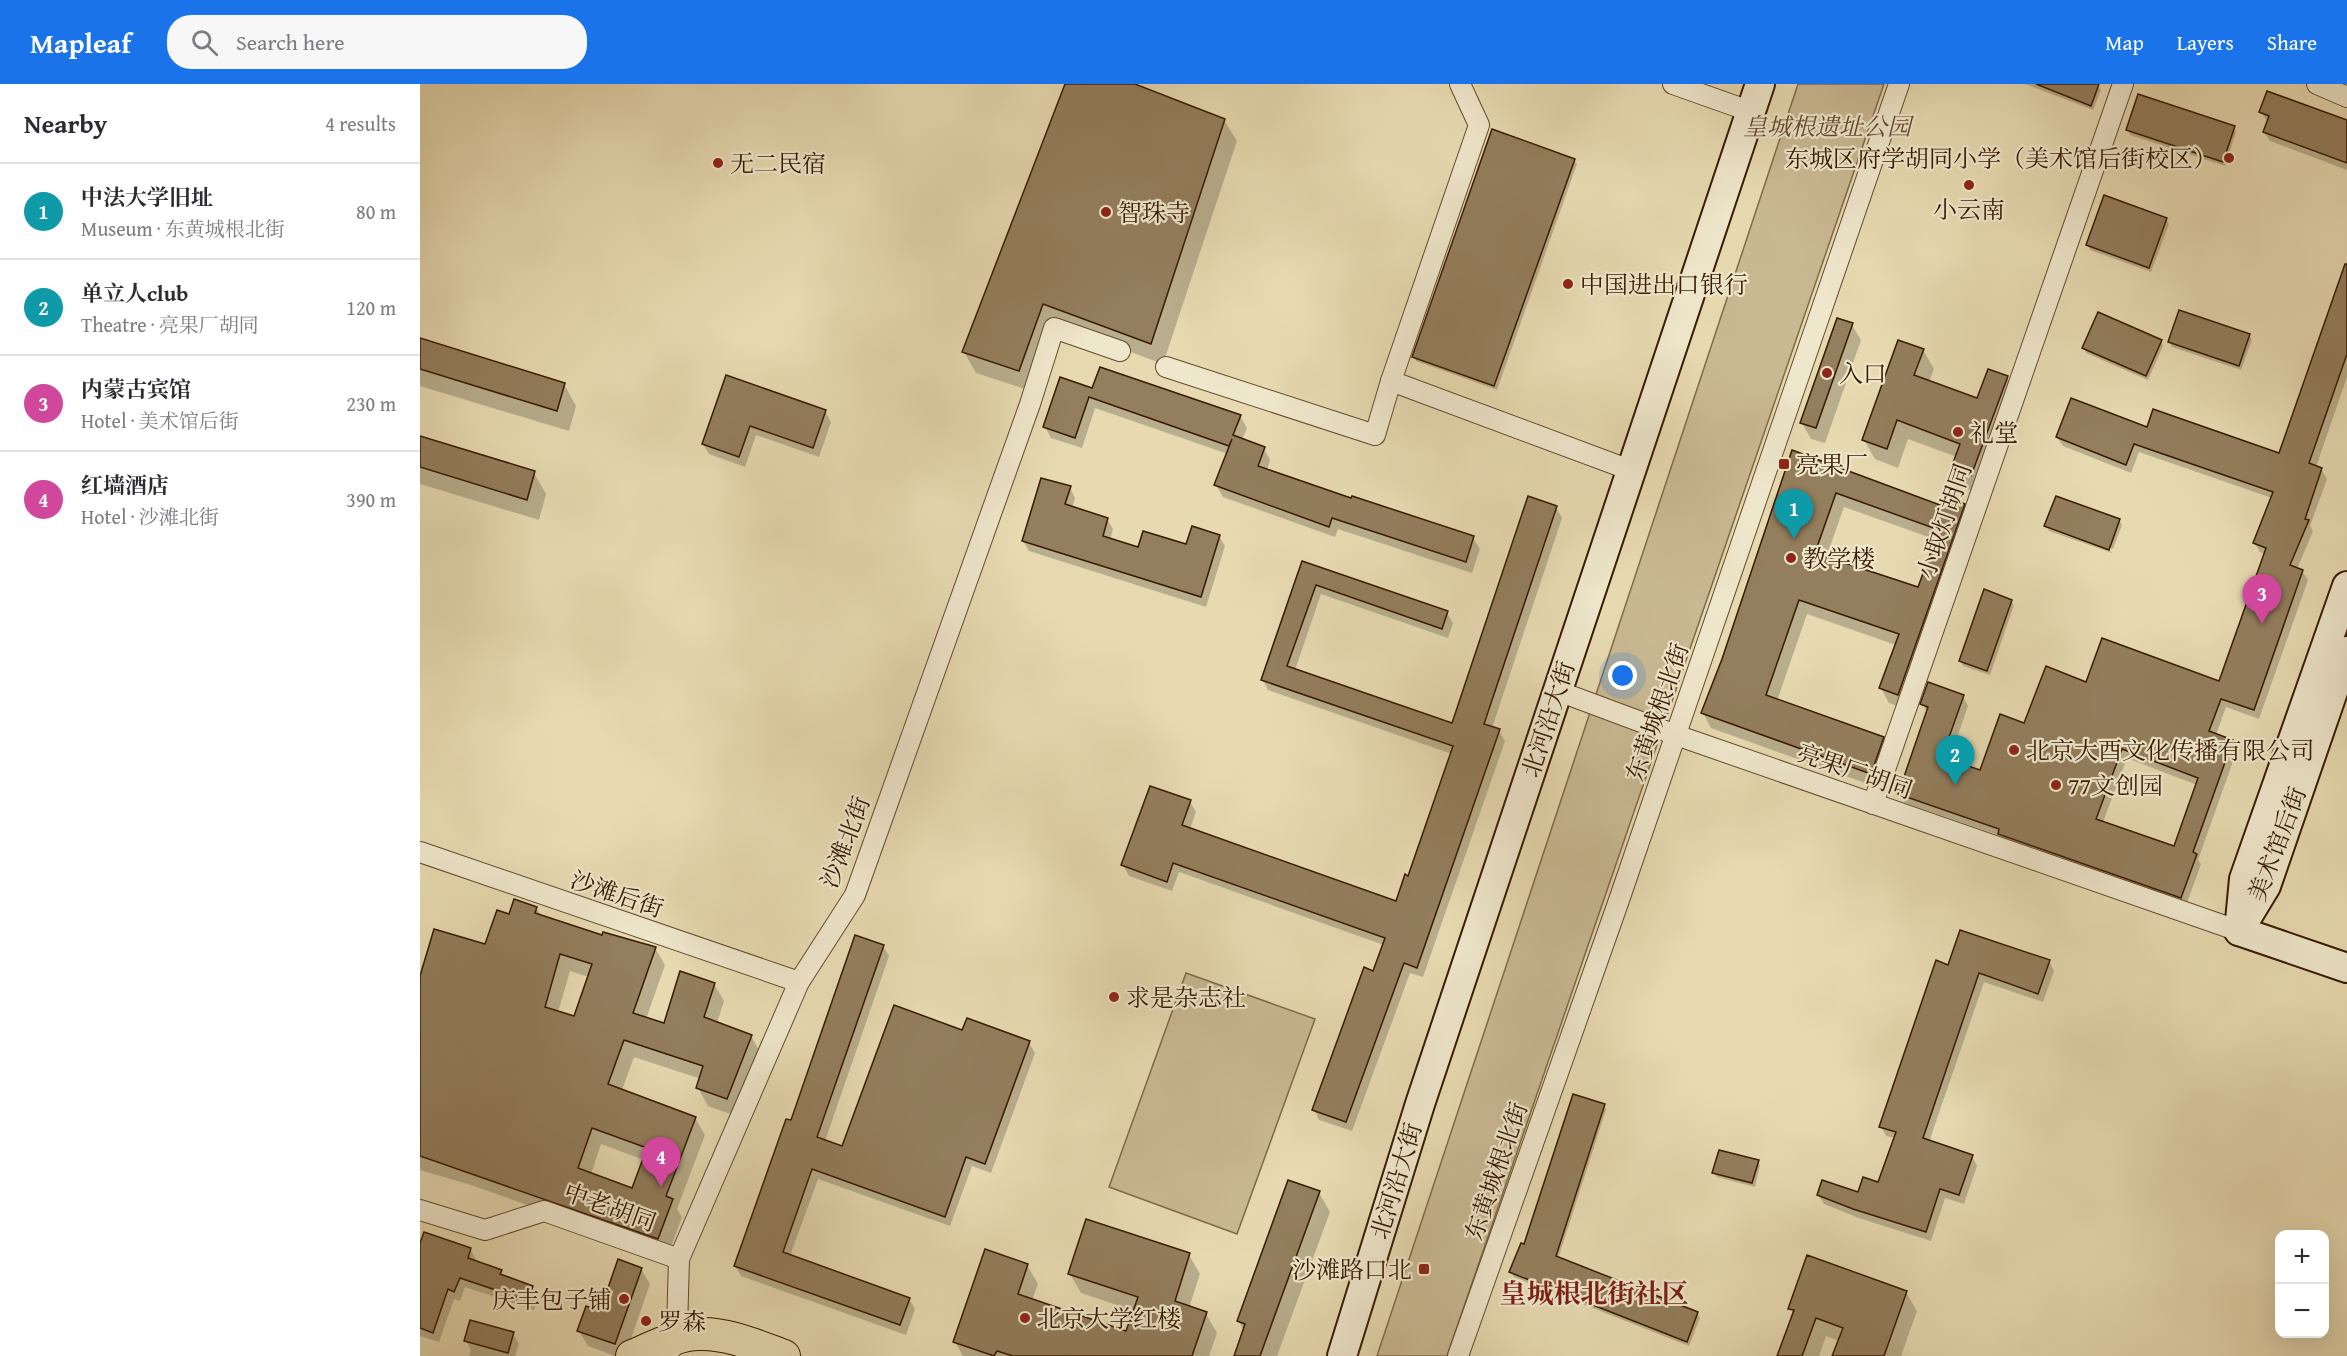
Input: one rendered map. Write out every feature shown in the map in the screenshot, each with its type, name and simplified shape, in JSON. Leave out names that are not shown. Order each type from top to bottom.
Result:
[{"type":"main road","name":"北河沿大街","points":[[1342,1356],[1420,1104],[1760,84]]},
{"type":"main road","name":"美术馆后街","points":[[2239,931],[2244,879],[2347,586]]},
{"type":"main road","name":"美术馆后街","points":[[2239,931],[2266,886],[2347,651]]},
{"type":"main road","points":[[2239,931],[2347,968]]},
{"type":"main road","points":[[632,1356],[673,1348],[697,1333],[743,1341],[784,1356]]},
{"type":"street","points":[[1166,367],[1375,435],[1391,381],[1479,125],[1461,84]]},
{"type":"street","points":[[1673,84],[1752,112]]},
{"type":"street","name":"东黄城根北街","points":[[1458,1356],[1676,735],[1899,84]]},
{"type":"street","name":"小取灯胡同","points":[[1873,804],[2123,84]]},
{"type":"street","points":[[2317,84],[2347,97]]},
{"type":"street","name":"沙滩北街","points":[[673,1348],[679,1259],[799,982],[855,895],[1030,404],[1054,328],[1120,351]]},
{"type":"street","points":[[1391,381],[1630,470]]},
{"type":"street","name":"亮果厂胡同","points":[[1558,691],[1676,735],[2239,931]]},
{"type":"street","name":"沙滩后街","points":[[420,852],[799,982]]},
{"type":"street","name":"中老胡同","points":[[420,1210],[485,1230],[544,1211],[679,1259]]},
{"type":"green space","name":"皇城根遗址公园","points":[[1798,84],[1884,84],[1447,1356],[1377,1356]]},
{"type":"green space","points":[[1186,973],[1315,1019],[1237,1234],[1109,1187]]},
{"type":"building","name":"智珠寺","points":[[1065,84],[1135,84],[1225,119],[1151,344],[1043,304],[1019,371],[962,352]]},
{"type":"building","points":[[2036,84],[2099,84],[2091,106]]},
{"type":"building","points":[[2267,91],[2347,120],[2347,163],[2263,132],[2269,116],[2259,112]]},
{"type":"building","points":[[2138,94],[2235,126],[2223,162],[2126,130]]},
{"type":"building","points":[[1492,129],[1575,159],[1494,386],[1412,357]]},
{"type":"building","points":[[2104,195],[2167,218],[2149,268],[2086,245]]},
{"type":"building","points":[[2345,264],[2347,264],[2347,354],[2309,463],[2322,468],[2305,519],[2309,520],[2290,565],[2303,570],[2254,710],[2221,699],[2209,731],[2233,740],[2193,852],[2197,854],[2181,898],[1998,834],[1999,829],[1898,794],[1928,707],[1920,704],[1928,682],[1964,695],[1942,757],[1980,770],[2000,714],[2024,723],[2046,666],[2086,682],[2102,638],[2219,681],[2266,548],[2253,543],[2273,492],[2134,444],[2126,465],[2056,437],[2071,398],[2147,427],[2153,409],[2279,453]],"holes":[[[2122,749],[2198,778],[2174,846],[2096,819]]]},
{"type":"building","points":[[2179,310],[2250,334],[2239,366],[2168,342]]},
{"type":"building","points":[[2098,312],[2162,340],[2146,376],[2082,348]]},
{"type":"building","name":"入口","points":[[1837,318],[1853,323],[1816,428],[1800,423]]},
{"type":"building","points":[[420,338],[565,383],[557,411],[420,369]]},
{"type":"building","name":"礼堂","points":[[1898,340],[1924,349],[1914,375],[1977,398],[1988,369],[2008,376],[1971,476],[1951,468],[1960,444],[1897,420],[1887,449],[1862,440]]},
{"type":"building","points":[[1100,367],[1241,415],[1233,435],[1265,447],[1258,466],[1474,536],[1466,562],[1332,518],[1329,527],[1214,485],[1232,439],[1229,446],[1089,397],[1075,438],[1043,427],[1060,377],[1092,388]]},
{"type":"building","points":[[726,375],[826,410],[813,448],[750,426],[739,457],[702,444]]},
{"type":"building","points":[[420,436],[535,471],[527,500],[420,467]]},
{"type":"building","points":[[1792,450],[1948,508],[1951,499],[1965,504],[1898,695],[1879,688],[1899,634],[1799,600],[1766,695],[1884,737],[1871,774],[1701,713],[1722,659]],"holes":[[[1836,493],[1939,530],[1918,587],[1815,553]]]},
{"type":"building","points":[[1041,478],[1071,486],[1065,504],[1108,518],[1103,536],[1138,547],[1143,531],[1186,544],[1192,526],[1220,535],[1201,597],[1022,541]]},
{"type":"building","points":[[1528,496],[1557,506],[1484,724],[1500,729],[1417,968],[1404,963],[1346,1122],[1312,1110],[1364,967],[1373,971],[1385,938],[1173,863],[1167,882],[1121,865],[1150,786],[1191,800],[1182,825],[1396,901],[1405,874],[1408,876],[1453,746],[1261,680],[1302,561],[1448,611],[1442,629],[1316,585],[1287,666],[1452,723]]},
{"type":"building","points":[[2056,496],[2120,519],[2109,550],[2044,526]]},
{"type":"building","points":[[1984,589],[2012,600],[1987,671],[1959,661]]},
{"type":"building","points":[[514,899],[537,907],[535,913],[602,935],[603,932],[656,947],[633,1013],[664,1023],[680,971],[715,983],[704,1017],[752,1035],[727,1099],[696,1088],[703,1066],[624,1040],[608,1084],[696,1117],[666,1196],[673,1199],[658,1239],[420,1156],[420,976],[434,929],[485,944],[497,910],[509,914]],"holes":[[[560,954],[592,964],[574,1016],[545,1007]],[[592,1128],[647,1148],[632,1188],[578,1168]]]},
{"type":"building","points":[[1960,930],[2050,960],[2038,994],[1979,973],[1923,1138],[1973,1155],[1959,1195],[1940,1189],[1926,1232],[1817,1195],[1822,1180],[1858,1192],[1863,1177],[1878,1182],[1896,1132],[1879,1127],[1936,960],[1948,965]]},
{"type":"building","points":[[855,935],[884,945],[817,1137],[842,1146],[894,1005],[962,1030],[967,1018],[1030,1041],[985,1164],[966,1157],[945,1217],[812,1169],[783,1252],[910,1298],[900,1325],[734,1266],[786,1119],[791,1120]]},
{"type":"building","points":[[1573,1094],[1605,1104],[1556,1256],[1698,1312],[1687,1342],[1509,1272],[1521,1243],[1524,1244]]},
{"type":"building","points":[[1719,1150],[1759,1160],[1752,1183],[1712,1173]]},
{"type":"building","points":[[1288,1180],[1320,1191],[1260,1356],[1234,1356],[1245,1324],[1237,1321]]},
{"type":"building","points":[[1086,1219],[1190,1253],[1175,1301],[1207,1312],[1192,1356],[1013,1356],[997,1351],[994,1356],[953,1342],[985,1249],[1028,1264],[1018,1294],[1126,1331],[1138,1297],[1068,1274]]},
{"type":"building","points":[[424,1232],[471,1248],[468,1258],[502,1270],[500,1274],[533,1286],[528,1301],[460,1278],[454,1292],[448,1289],[433,1333],[420,1328],[420,1243]]},
{"type":"building","points":[[1807,1255],[1907,1291],[1884,1356],[1832,1356],[1843,1328],[1816,1318],[1802,1356],[1777,1356],[1794,1310],[1788,1309]]},
{"type":"building","points":[[618,1259],[642,1268],[615,1344],[577,1331],[586,1306],[600,1311]]},
{"type":"building","points":[[470,1320],[514,1332],[508,1353],[464,1341]]},
{"type":"place","name":"东城区府学胡同小学（美术馆后街校区）","points":[[2229,158]]},
{"type":"place","name":"无二民宿","points":[[718,163]]},
{"type":"place","name":"小云南","points":[[1969,185]]},
{"type":"place","name":"智珠寺","points":[[1106,212]]},
{"type":"place","name":"中国进出口银行","points":[[1568,284]]},
{"type":"place","name":"入口","points":[[1827,373]]},
{"type":"place","name":"礼堂","points":[[1958,432]]},
{"type":"place","name":"亮果厂","points":[[1784,464]]},
{"type":"place","name":"中法大学旧址","points":[[1794,539]]},
{"type":"place","name":"教学楼","points":[[1791,558]]},
{"type":"place","name":"内蒙古宾馆","points":[[2262,624]]},
{"type":"place","name":"北京大酉文化传播有限公司","points":[[2014,750]]},
{"type":"place","name":"单立人club","points":[[1955,785]]},
{"type":"place","name":"77文创园","points":[[2056,785]]},
{"type":"place","name":"求是杂志社","points":[[1114,997]]},
{"type":"place","name":"红墙酒店","points":[[661,1187]]},
{"type":"place","name":"沙滩路口北","points":[[1424,1269]]},
{"type":"place","name":"庆丰包子铺","points":[[624,1299]]},
{"type":"place","name":"北京大学红楼","points":[[1025,1318]]},
{"type":"place","name":"罗森","points":[[646,1321]]},
{"type":"district","name":"皇城根北街社区","points":[[1594,1293]]}]
